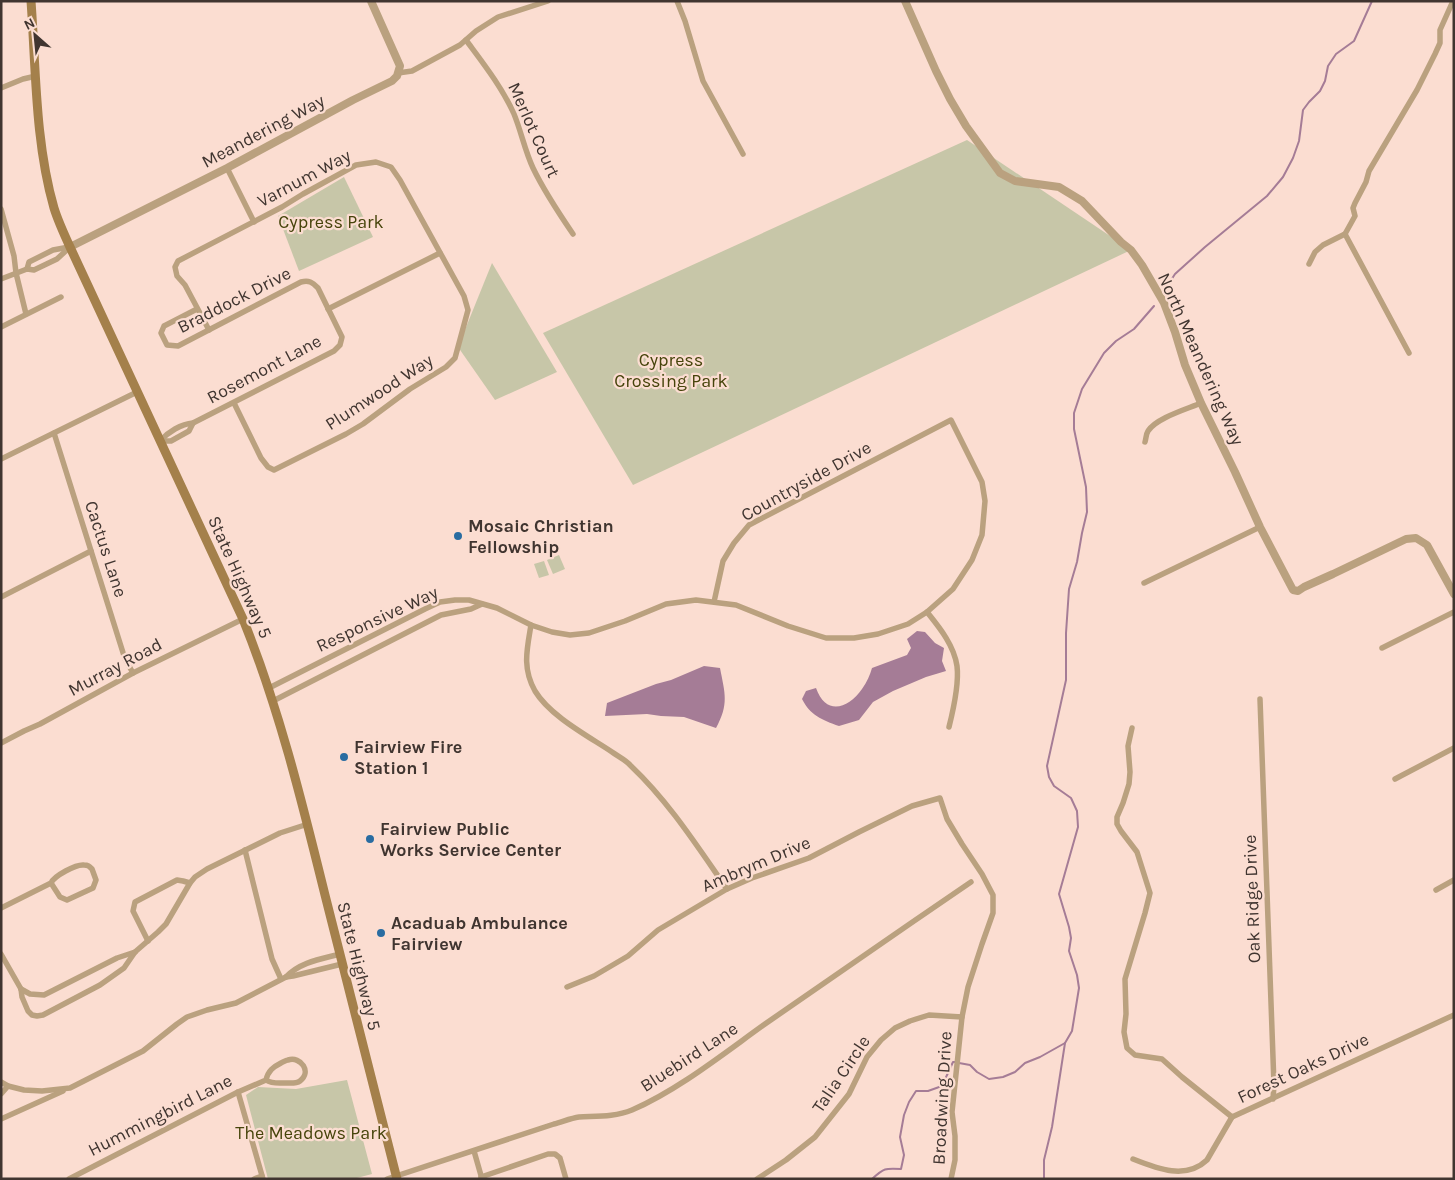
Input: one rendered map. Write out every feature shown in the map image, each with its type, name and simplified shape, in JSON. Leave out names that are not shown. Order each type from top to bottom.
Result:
[{"type":"main road","name":"State Highway 5","points":[[31,1],[42,141],[54,208],[70,247],[243,619],[269,688],[308,824],[393,1178]]},
{"type":"street","points":[[371,1],[400,66],[398,73],[412,72],[460,45],[476,31],[498,17],[548,1]]},
{"type":"street","points":[[677,1],[685,21],[703,82],[743,154]]},
{"type":"street","name":"North Meandering Way","points":[[904,1],[950,99],[966,126],[1000,173],[1016,181],[1059,187],[1082,201],[1137,258],[1164,303],[1175,332],[1184,365],[1201,403],[1260,527],[1293,590],[1298,591],[1406,539],[1416,538],[1428,545],[1454,594]]},
{"type":"street","points":[[1309,264],[1315,252],[1323,245],[1345,234],[1355,216],[1353,208],[1366,182],[1369,171],[1418,90],[1436,54],[1440,43],[1440,30],[1453,1]]},
{"type":"street","name":"Merlot Court","points":[[466,40],[503,93],[514,114],[532,166],[544,190],[573,234]]},
{"type":"street","name":"Meandering Way","points":[[70,247],[227,168],[392,81],[398,73]]},
{"type":"street","points":[[1,88],[36,76]]},
{"type":"street","name":"Varnum Way","points":[[197,309],[185,285],[178,276],[175,267],[178,261],[282,208],[303,194],[356,165],[376,162],[391,167],[440,253]]},
{"type":"street","points":[[227,168],[254,222]]},
{"type":"street","points":[[1,210],[14,256],[26,314]]},
{"type":"street","points":[[1345,234],[1409,353]]},
{"type":"street","points":[[27,269],[29,262],[52,250],[70,247]]},
{"type":"street","points":[[1,279],[27,269],[34,270],[57,259],[70,247]]},
{"type":"street","points":[[328,309],[440,253]]},
{"type":"street","name":"Plumwood Way","points":[[234,403],[261,458],[268,467],[274,470],[363,424],[410,389],[446,367],[455,358],[468,310],[464,296],[440,253]]},
{"type":"street","name":"Braddock Drive","points":[[197,309],[164,326],[161,333],[168,345],[178,346],[301,282],[313,283],[318,288],[328,309]]},
{"type":"street","points":[[1,327],[61,297]]},
{"type":"street","points":[[197,309],[209,330]]},
{"type":"street","name":"Rosemont Lane","points":[[160,441],[166,434],[234,403],[334,351],[340,345],[342,337],[328,309]]},
{"type":"street","points":[[1,460],[137,392]]},
{"type":"street","points":[[1145,442],[1148,431],[1154,425],[1201,403]]},
{"type":"street","name":"Countryside Drive","points":[[714,602],[724,562],[734,543],[749,525],[952,420],[982,482],[985,501],[982,535],[972,560],[953,589],[927,612]]},
{"type":"street","name":"Cactus Lane","points":[[54,433],[125,658],[133,673]]},
{"type":"street","points":[[1144,583],[1260,527]]},
{"type":"street","points":[[1,597],[91,551]]},
{"type":"street","name":"Responsive Way","points":[[269,688],[440,602],[469,600],[482,604]]},
{"type":"street","points":[[482,604],[496,608],[531,625],[552,632],[570,635],[589,633],[666,604],[696,600],[736,606],[826,638],[852,638],[878,634],[908,624],[927,612],[942,630],[952,650],[957,666],[953,710],[949,727]]},
{"type":"street","name":"Responsive Way","points":[[273,701],[440,615],[471,609],[482,604]]},
{"type":"street","points":[[1382,648],[1454,612]]},
{"type":"street","name":"Murray Road","points":[[1,744],[133,673],[243,619]]},
{"type":"street","points":[[531,625],[526,657],[528,678],[545,705],[630,764],[654,789],[681,822],[727,889]]},
{"type":"street","name":"Oak Ridge Drive","points":[[1260,699],[1274,1085],[1272,1099]]},
{"type":"street","name":"Forest Oaks Drive","points":[[1132,728],[1128,746],[1129,784],[1117,817],[1117,824],[1137,852],[1150,893],[1125,979],[1126,1014],[1124,1032],[1127,1048],[1135,1055],[1162,1059],[1182,1078],[1232,1117],[1454,1014]]},
{"type":"street","points":[[1395,778],[1454,748]]},
{"type":"street","name":"Ambrym Drive","points":[[567,987],[594,976],[628,956],[658,930],[727,889],[809,858],[912,806],[940,798]]},
{"type":"street","name":"Broadwing Drive","points":[[940,798],[947,819],[993,895],[993,913],[968,987],[962,1017],[952,1112],[955,1160],[951,1179]]},
{"type":"street","points":[[1,954],[21,989],[28,1011],[32,1015],[43,1015],[100,985],[124,968],[135,952],[166,924],[195,877],[207,869],[280,833],[308,824]]},
{"type":"street","points":[[245,850],[272,959],[283,978]]},
{"type":"street","points":[[1,908],[51,883],[55,877],[78,865],[83,864],[92,868],[96,880],[93,888],[67,900],[60,897],[51,883]]},
{"type":"street","points":[[148,942],[133,911],[135,902],[177,880],[190,883]]},
{"type":"street","points":[[1436,890],[1454,880]]},
{"type":"street","name":"Bluebird Lane","points":[[393,1178],[554,1124],[578,1118],[630,1112],[703,1068],[971,882]]},
{"type":"street","points":[[21,989],[30,994],[44,995],[117,958],[135,952]]},
{"type":"street","points":[[1,1118],[70,1088],[144,1051],[187,1017],[236,1003],[283,978],[304,964],[340,954]]},
{"type":"street","points":[[283,978],[342,964]]},
{"type":"street","name":"Talia Circle","points":[[758,1179],[815,1137],[849,1094],[867,1056],[895,1028],[929,1015],[962,1017]]},
{"type":"street","name":"Hummingbird Lane","points":[[69,1179],[238,1092],[266,1080],[273,1068],[288,1060],[294,1059],[304,1065],[304,1076],[299,1082],[272,1083],[266,1080]]},
{"type":"street","points":[[1,1082],[24,1090],[42,1091],[70,1088]]},
{"type":"street","points":[[1,1094],[8,1086]]},
{"type":"street","points":[[238,1092],[263,1177],[254,1179]]},
{"type":"street","points":[[1133,1159],[1172,1174],[1185,1174],[1195,1171],[1207,1160],[1232,1117]]},
{"type":"street","points":[[474,1151],[482,1178],[548,1154],[555,1154],[560,1158],[566,1179]]},
{"type":"green space","name":"Cypress Crossing Park","points":[[967,140],[1131,250],[633,485],[543,333]]},
{"type":"green space","name":"Cypress Park","points":[[344,177],[373,237],[299,271],[278,216]]},
{"type":"green space","points":[[492,263],[557,372],[495,400],[458,347]]},
{"type":"green space","points":[[559,555],[565,569],[553,574],[547,560]]},
{"type":"green space","points":[[544,561],[549,575],[539,578],[534,564]]},
{"type":"green space","name":"The Meadows Park","points":[[347,1080],[372,1174],[353,1179],[268,1179],[246,1095],[258,1087],[296,1089]]},
{"type":"shaded area","points":[[917,631],[925,632],[935,643],[944,648],[942,661],[946,671],[893,691],[873,702],[859,720],[839,726],[817,716],[805,705],[802,699],[806,691],[816,688],[825,703],[831,706],[844,705],[856,696],[864,686],[872,668],[907,655],[911,648],[907,639]]},
{"type":"shaded area","points":[[704,666],[720,668],[722,677],[725,699],[723,712],[716,728],[684,717],[647,714],[605,716],[607,703]]},
{"type":"waterway","points":[[1164,291],[1175,274],[1267,196],[1283,177],[1299,141],[1303,110],[1320,91],[1325,81],[1328,66],[1336,54],[1354,41],[1372,1]]},
{"type":"waterway","points":[[959,1063],[970,1065],[989,1079],[1003,1077],[1015,1072],[1025,1063],[1065,1043],[1072,1031],[1079,988],[1069,951],[1071,938],[1069,927],[1059,894],[1078,827],[1077,811],[1071,798],[1054,786],[1049,777],[1047,766],[1066,680],[1066,633],[1069,589],[1077,562],[1087,512],[1086,487],[1074,429],[1074,413],[1082,389],[1104,353],[1116,341],[1134,329],[1154,306]]},
{"type":"waterway","points":[[1044,1179],[1044,1160],[1052,1127],[1065,1043]]},
{"type":"waterway","points":[[872,1179],[885,1170],[901,1169],[904,1155],[900,1137],[904,1115],[909,1102],[916,1091],[928,1091],[942,1086],[953,1062],[955,1062]]},
{"type":"place","name":"Mosaic Christian Fellowship","points":[[458,536]]},
{"type":"place","name":"Fairview Fire Station 1","points":[[344,757]]},
{"type":"place","name":"Fairview Public Works Service Center","points":[[370,839]]},
{"type":"place","name":"Acaduab Ambulance Fairview","points":[[381,933]]}]
